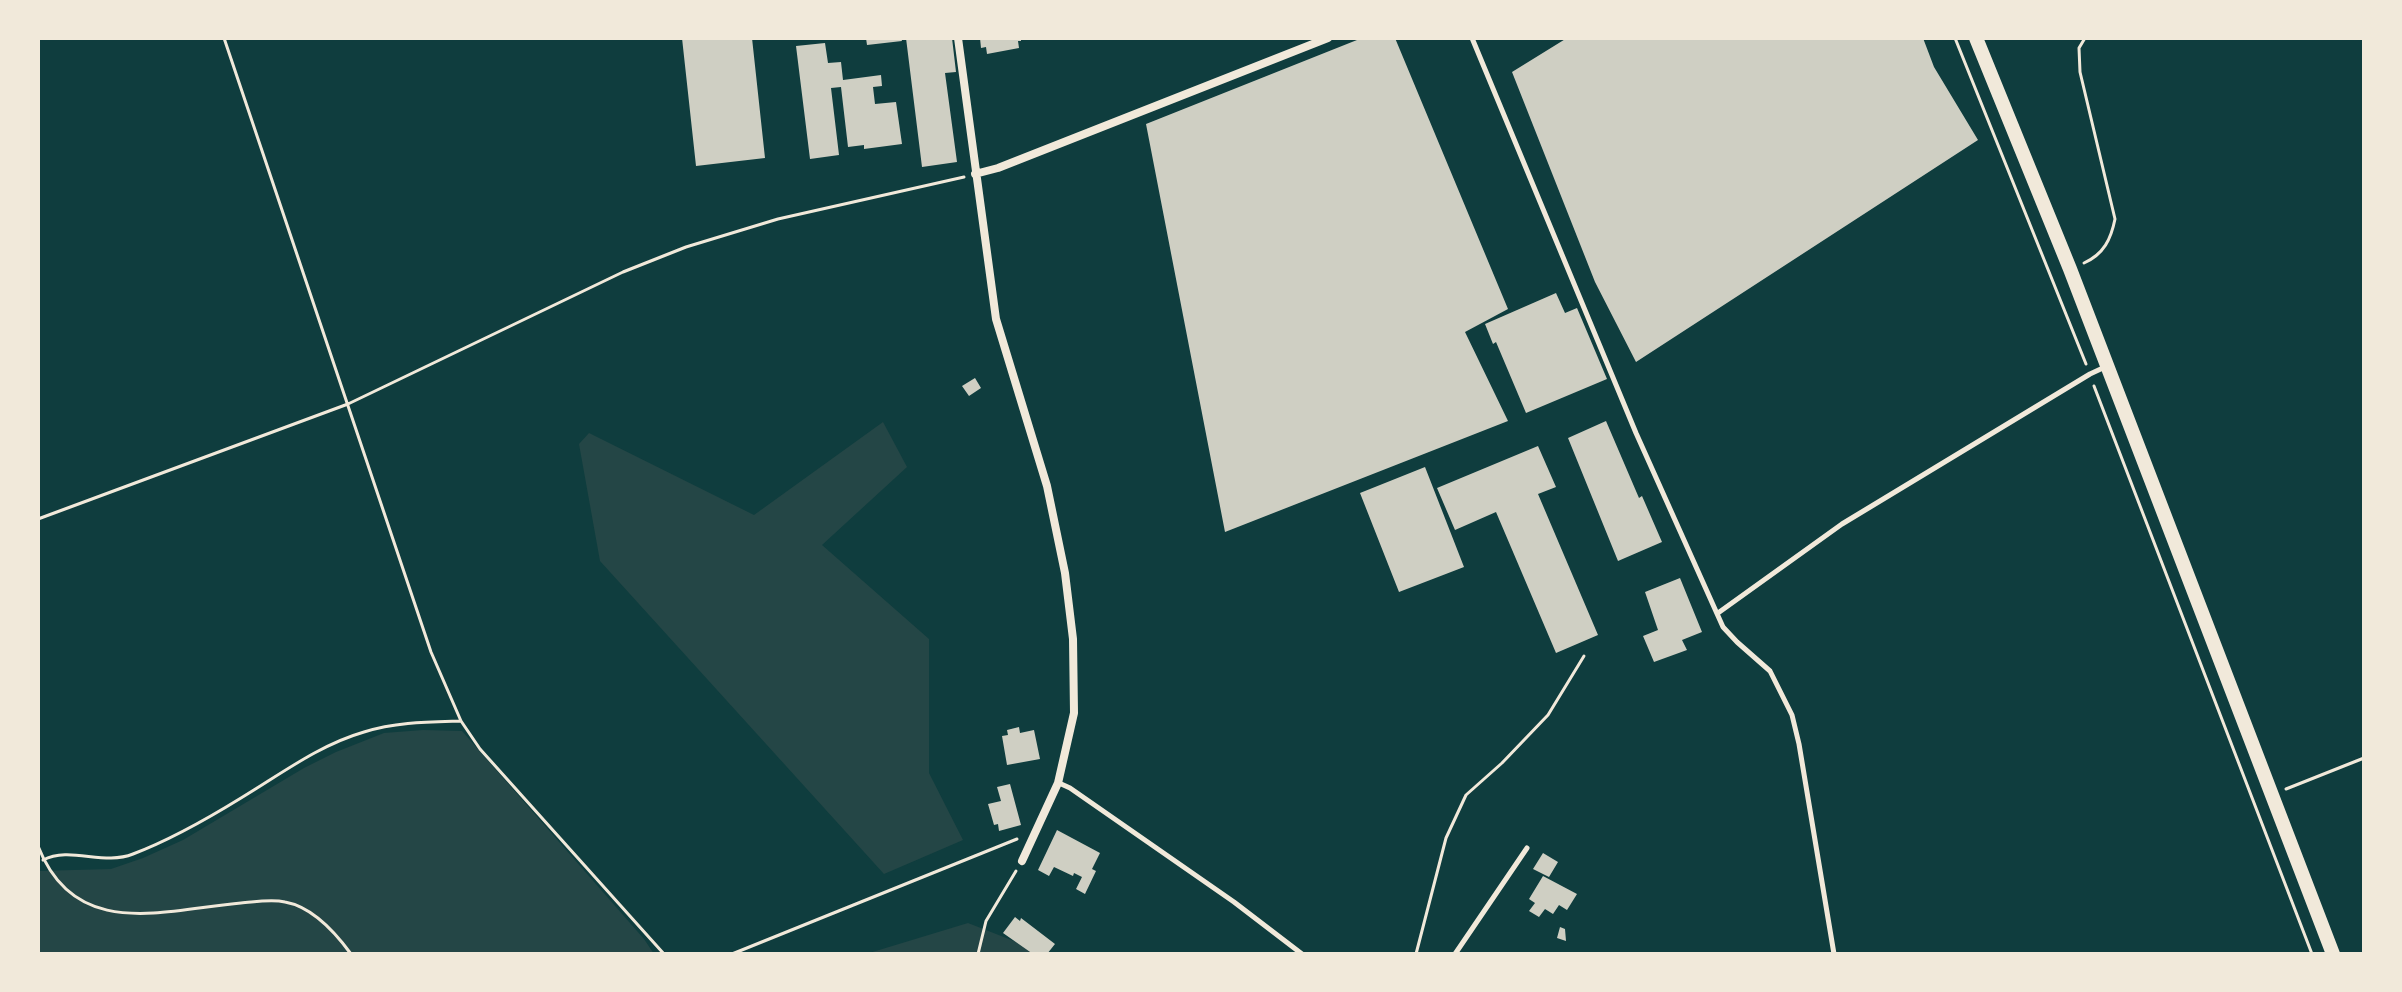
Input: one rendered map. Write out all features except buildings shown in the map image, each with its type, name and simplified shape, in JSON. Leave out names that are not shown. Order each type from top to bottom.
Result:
[{"type":"main road","points":[[1976,38],[2070,269],[2333,954]]},
{"type":"street","points":[[958,38],[996,319],[1047,486],[1065,573],[1073,639],[1074,713],[1058,783],[1022,861]]},
{"type":"street","points":[[975,174],[998,168],[1328,38]]},
{"type":"lane","points":[[1472,38],[1636,433],[1723,627],[1770,671],[1792,715],[1834,954]]},
{"type":"lane","points":[[1718,613],[1842,524],[2090,374],[2107,367]]},
{"type":"lane","points":[[1058,783],[1070,788],[1234,902],[1302,954]]},
{"type":"lane","points":[[1455,954],[1527,848]]},
{"type":"path","points":[[224,38],[431,652],[461,721],[480,749],[664,954]]},
{"type":"path","points":[[1955,38],[2090,374],[2312,954]]},
{"type":"path","points":[[2070,269],[2090,261],[2104,249],[2112,236],[2115,219],[2080,72],[2079,48],[2085,38]]},
{"type":"path","points":[[38,519],[348,404],[623,272],[686,247],[778,219],[975,174]]},
{"type":"path","points":[[1416,954],[1446,838],[1466,795],[1548,715],[1584,656]]},
{"type":"path","points":[[43,860],[52,855],[100,859],[125,857],[193,825],[241,799],[289,767],[362,732],[397,724],[461,721]]},
{"type":"path","points":[[2271,795],[2364,758]]},
{"type":"path","points":[[732,954],[1016,838],[1030,843]]},
{"type":"path","points":[[38,846],[43,860],[65,889],[90,907],[109,912],[138,913],[285,902],[305,909],[319,919],[351,954]]},
{"type":"path","points":[[978,954],[986,921],[1022,861]]},
{"type":"shaded area","points":[[883,422],[907,467],[822,545],[929,639],[929,773],[963,840],[884,874],[600,561],[579,444],[589,433],[754,515]]},
{"type":"shaded area","points":[[462,731],[654,954],[38,954],[38,871],[111,869],[143,858],[183,840],[336,752],[384,733]]},
{"type":"shaded area","points":[[968,923],[1047,954],[866,954]]}]
